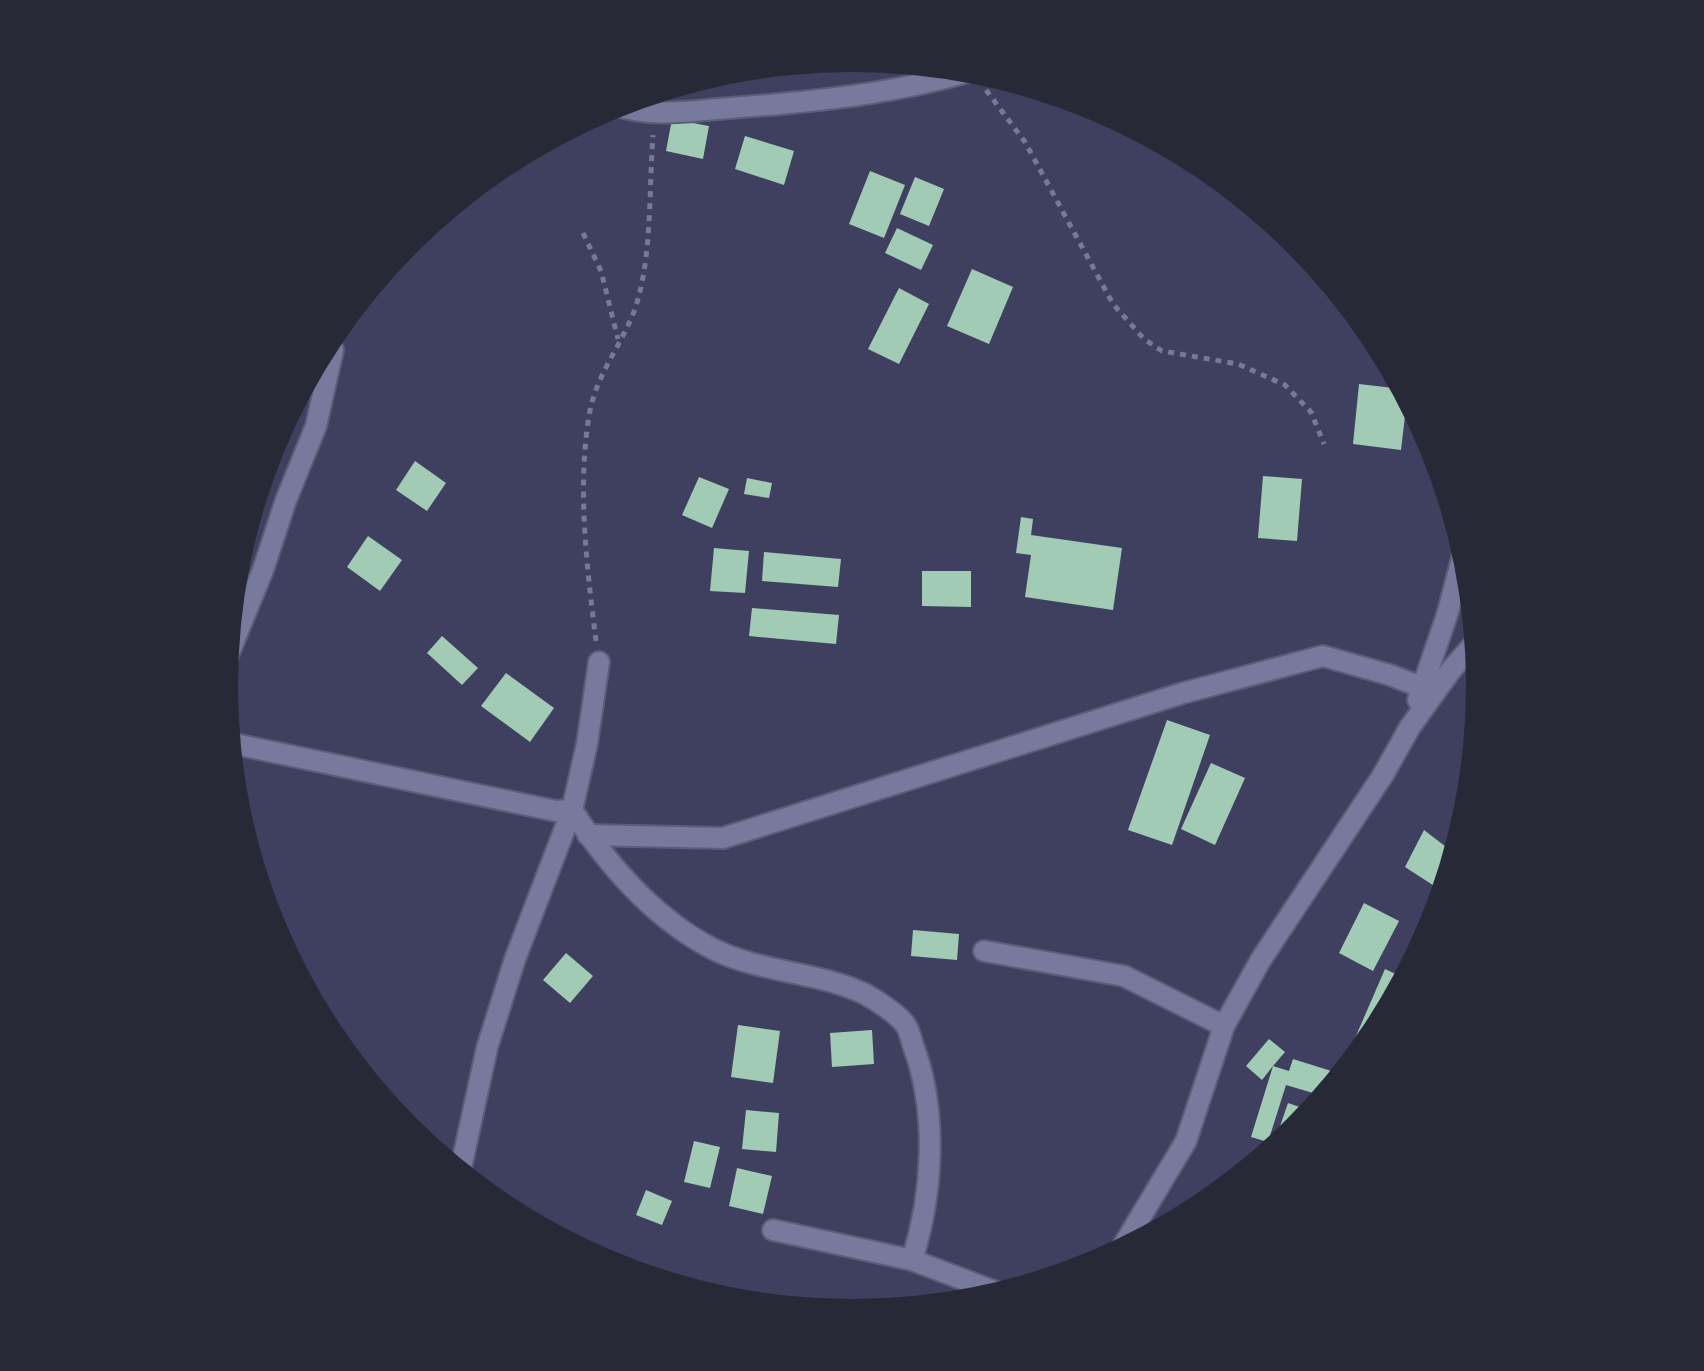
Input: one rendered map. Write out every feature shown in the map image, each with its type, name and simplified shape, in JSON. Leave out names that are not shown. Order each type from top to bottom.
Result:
[{"type":"street","points":[[639,111],[654,114],[801,101],[908,86],[939,78]]},
{"type":"street","points":[[242,620],[316,426],[330,365]]},
{"type":"street","points":[[1410,727],[1456,580]]},
{"type":"street","points":[[1132,1231],[1186,1141],[1224,1026],[1260,961],[1383,775],[1410,727],[1464,655]]},
{"type":"street","points":[[588,835],[723,838],[1183,693],[1323,656],[1421,687]]},
{"type":"street","points":[[463,1159],[487,1048],[515,959],[572,810],[587,744],[599,662]]},
{"type":"street","points":[[242,745],[556,811],[572,810]]},
{"type":"street","points":[[572,810],[588,835],[639,894],[681,929],[715,950],[866,994],[905,1024],[924,1075],[930,1165],[927,1203],[912,1260]]},
{"type":"street","points":[[984,951],[1124,976],[1224,1026]]},
{"type":"street","points":[[773,1230],[912,1260],[979,1285]]},
{"type":"path","points":[[984,87],[1025,142],[1113,304],[1128,323],[1162,351],[1238,364],[1285,385],[1311,412],[1324,444]]},
{"type":"path","points":[[599,662],[589,575],[584,463],[589,414],[595,391],[618,340],[630,322],[644,269],[654,114]]},
{"type":"path","points":[[583,233],[601,271],[618,340]]},
{"type":"building","points":[[672,119],[709,126],[703,159],[666,151]]},
{"type":"building","points":[[745,136],[794,151],[784,185],[735,169]]},
{"type":"building","points":[[870,171],[905,185],[884,238],[849,224]]},
{"type":"building","points":[[915,177],[944,189],[929,226],[900,214]]},
{"type":"building","points":[[897,228],[933,245],[921,270],[885,253]]},
{"type":"building","points":[[972,269],[1013,287],[989,344],[947,326]]},
{"type":"building","points":[[899,288],[929,304],[899,364],[868,349]]},
{"type":"building","points":[[1359,384],[1388,387],[1405,420],[1401,450],[1353,444]]},
{"type":"building","points":[[415,461],[446,483],[427,511],[396,490]]},
{"type":"building","points":[[1263,476],[1302,479],[1297,541],[1258,538]]},
{"type":"building","points":[[699,477],[729,489],[712,528],[682,515]]},
{"type":"building","points":[[747,478],[772,483],[769,498],[744,494]]},
{"type":"building","points":[[1021,517],[1033,519],[1031,535],[1122,548],[1113,610],[1025,597],[1031,555],[1016,553]]},
{"type":"building","points":[[368,536],[402,560],[380,591],[347,567]]},
{"type":"building","points":[[714,548],[749,551],[745,593],[710,591]]},
{"type":"building","points":[[764,552],[841,559],[838,587],[762,581]]},
{"type":"building","points":[[922,571],[971,571],[971,607],[922,606]]},
{"type":"building","points":[[752,608],[839,615],[836,644],[749,636]]},
{"type":"building","points":[[442,636],[478,668],[462,685],[427,653]]},
{"type":"building","points":[[506,673],[554,708],[530,742],[481,706]]},
{"type":"building","points":[[1167,720],[1210,735],[1172,845],[1128,830]]},
{"type":"building","points":[[1211,763],[1245,778],[1215,845],[1181,829]]},
{"type":"building","points":[[1424,830],[1444,846],[1432,885],[1405,867]]},
{"type":"building","points":[[1364,903],[1399,921],[1373,971],[1339,953]]},
{"type":"building","points":[[913,930],[959,934],[957,960],[911,956]]},
{"type":"building","points":[[566,953],[593,976],[570,1003],[543,980]]},
{"type":"building","points":[[1385,969],[1393,973],[1383,992],[1358,1032]]},
{"type":"building","points":[[738,1025],[780,1031],[773,1083],[731,1077]]},
{"type":"building","points":[[872,1030],[874,1064],[832,1067],[830,1033]]},
{"type":"building","points":[[1269,1039],[1285,1052],[1262,1080],[1246,1066]]},
{"type":"building","points":[[1293,1059],[1329,1070],[1311,1092],[1286,1085],[1271,1134],[1264,1141],[1251,1137],[1273,1066],[1289,1071]]},
{"type":"building","points":[[1288,1103],[1298,1106],[1286,1119],[1281,1124]]},
{"type":"building","points":[[746,1110],[779,1113],[776,1152],[742,1149]]},
{"type":"building","points":[[694,1141],[720,1147],[710,1188],[684,1182]]},
{"type":"building","points":[[737,1168],[772,1176],[763,1214],[729,1206]]},
{"type":"building","points":[[646,1190],[672,1201],[662,1225],[636,1215]]}]
